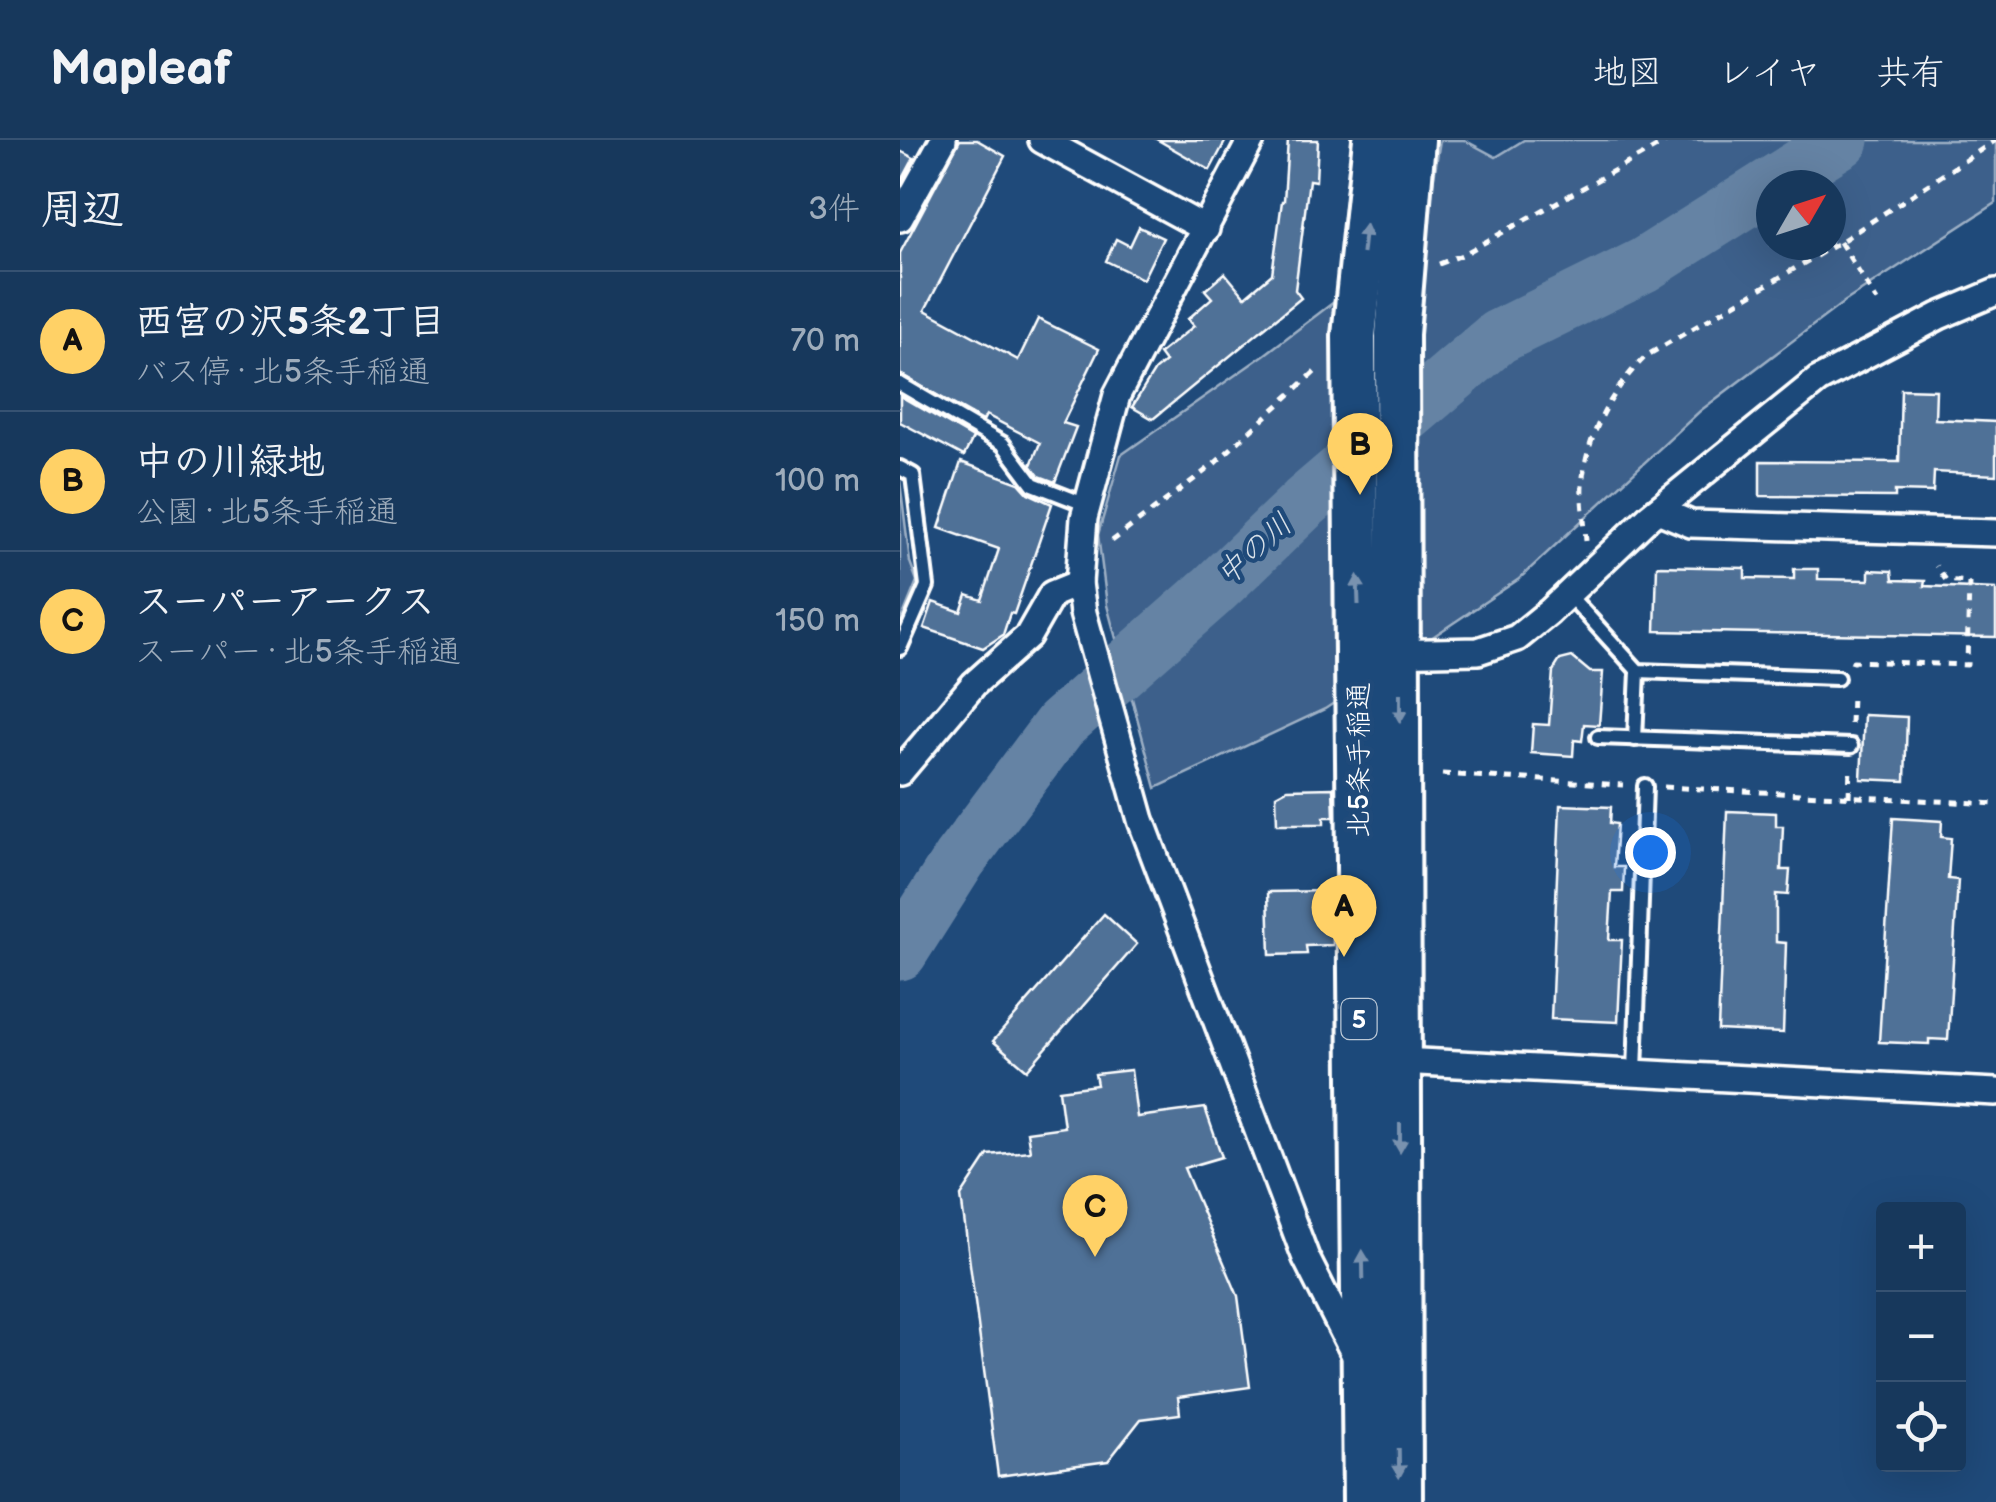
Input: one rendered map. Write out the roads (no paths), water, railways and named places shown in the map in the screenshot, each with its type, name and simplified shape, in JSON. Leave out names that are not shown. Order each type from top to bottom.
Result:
[{"type":"highway","name":"北5条手稲通","points":[[1375,140],[1339,350],[1376,538]]},
{"type":"highway","name":"北5条手稲通","points":[[1400,1502],[1400,1061],[1376,538],[1413,140]]},
{"type":"highway","name":"北5条手稲通","points":[[1365,1502],[1359,1060],[1380,653]]},
{"type":"street","points":[[900,218],[943,140]]},
{"type":"street","points":[[1042,140],[1206,229]]},
{"type":"street","points":[[1250,140],[1118,395],[1087,506],[1079,583],[1083,613],[1141,820],[1306,1258],[1366,1380]]},
{"type":"street","points":[[1380,653],[1478,652],[1517,638],[1658,510],[1818,380],[1939,316],[1996,292]]},
{"type":"street","points":[[1658,510],[1691,524],[1996,533]]},
{"type":"street","points":[[900,772],[974,684],[1028,636],[1052,594],[1079,583]]},
{"type":"street","points":[[1400,1061],[1996,1092]]},
{"type":"lane","points":[[900,384],[1002,444],[1033,484],[1087,506]]},
{"type":"lane","points":[[900,468],[913,475],[927,586],[900,648]]},
{"type":"lane","points":[[1568,594],[1638,671],[1635,739]]},
{"type":"lane","points":[[1638,671],[1837,678]]},
{"type":"lane","points":[[1598,737],[1850,746]]},
{"type":"lane","points":[[1635,1072],[1645,786]]},
{"type":"waterway","name":"中の川","points":[[900,953],[959,860],[1060,725],[1212,591],[1304,503],[1498,337],[1644,265],[1842,140]]},
{"type":"place","name":"中の川緑地","points":[[1360,495]]},
{"type":"place","name":"西宮の沢5条2丁目","points":[[1344,957]]},
{"type":"place","name":"スーパーアークス","points":[[1095,1257]]}]
